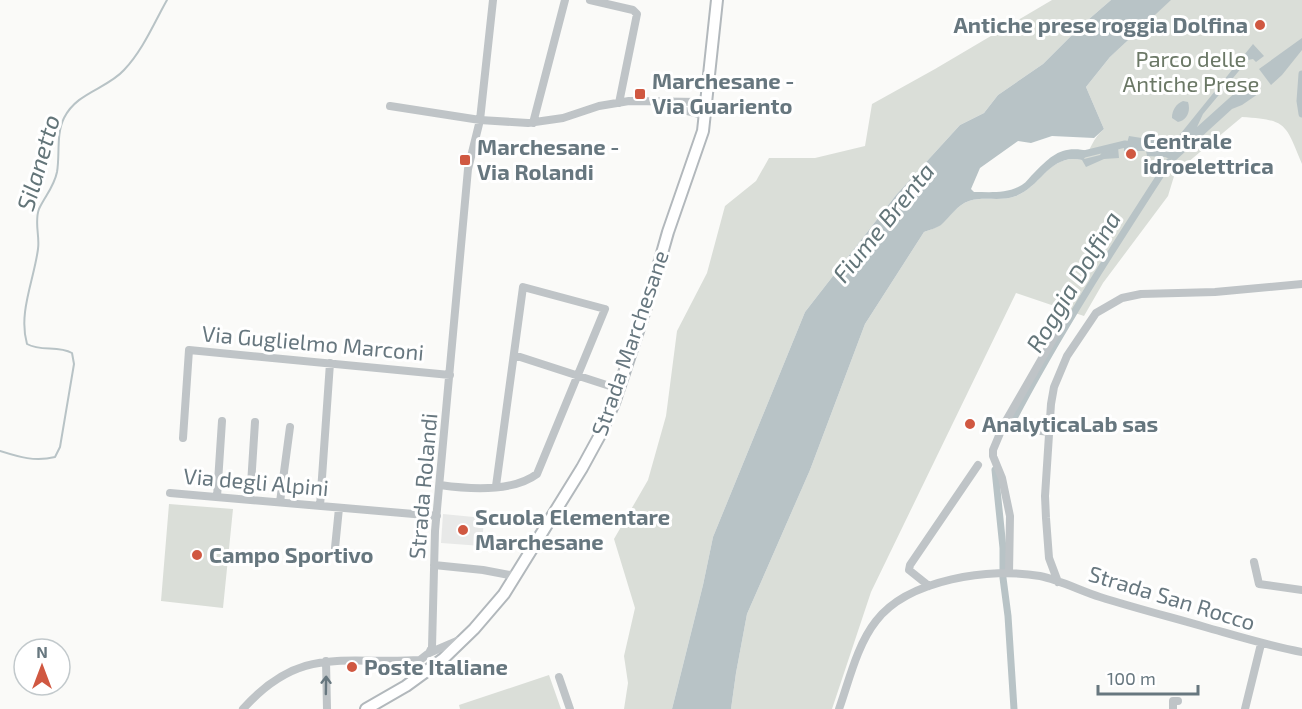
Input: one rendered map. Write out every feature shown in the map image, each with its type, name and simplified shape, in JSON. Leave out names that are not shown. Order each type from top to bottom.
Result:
[{"type":"main road","name":"Strada Marchesane","points":[[366,709],[406,686],[443,659],[504,594],[600,435],[619,389],[668,232],[703,130],[717,0]]},
{"type":"street","name":"Strada Rolandi","points":[[429,653],[432,647],[437,516],[468,169],[480,120],[493,0]]},
{"type":"street","points":[[533,123],[565,0]]},
{"type":"street","points":[[590,0],[633,10],[637,14],[619,103]]},
{"type":"street","points":[[686,102],[698,97],[709,84]]},
{"type":"street","points":[[390,106],[480,120],[533,123],[563,118],[599,106],[649,101],[699,102],[706,114]]},
{"type":"street","points":[[649,101],[706,114]]},
{"type":"street","points":[[1046,578],[1049,558],[1046,496],[1054,387],[1067,356],[1096,313],[1122,298],[1141,294],[1215,292],[1302,284]]},
{"type":"street","points":[[440,485],[467,489],[496,486],[526,482],[537,474],[605,309],[523,287],[496,486]]},
{"type":"street","points":[[1004,574],[1010,516],[993,450],[1003,426],[1064,320]]},
{"type":"street","name":"Via Guglielmo Marconi","points":[[183,438],[189,350],[450,375]]},
{"type":"street","points":[[514,355],[619,389]]},
{"type":"street","points":[[320,506],[330,363]]},
{"type":"street","points":[[217,497],[222,421]]},
{"type":"street","points":[[250,500],[255,422]]},
{"type":"street","points":[[1003,426],[1049,432]]},
{"type":"street","points":[[280,502],[290,428]]},
{"type":"street","points":[[929,586],[909,570],[910,565],[978,465]]},
{"type":"street","name":"Via degli Alpini","points":[[170,493],[437,516]]},
{"type":"street","name":"Via degli Alpini","points":[[335,548],[339,508]]},
{"type":"street","points":[[1049,558],[1058,582]]},
{"type":"street","points":[[1254,562],[1258,584],[1302,590]]},
{"type":"street","points":[[434,565],[515,576]]},
{"type":"street","name":"Strada San Rocco","points":[[839,709],[860,652],[875,622],[887,608],[929,586],[964,577],[1004,574],[1046,578],[1099,597],[1261,644],[1302,652]]},
{"type":"street","points":[[243,709],[268,684],[287,672],[305,665],[326,661],[420,660],[429,653],[464,638]]},
{"type":"street","points":[[1245,709],[1261,644]]},
{"type":"street","name":"Strada San Rocco","points":[[1277,646],[1302,646]]},
{"type":"street","points":[[326,661],[327,709]]},
{"type":"street","points":[[559,677],[570,709]]},
{"type":"street","points":[[1173,709],[1173,701],[1178,701]]},
{"type":"shaded area","name":"Scuola Elementare Marchesane","points":[[443,514],[484,518],[482,546],[441,543]]},
{"type":"green space","points":[[1052,0],[1111,0],[1043,64],[998,95],[984,113],[960,125],[896,195],[805,312],[713,537],[672,709],[624,709],[628,683],[624,656],[635,608],[614,539],[648,480],[666,416],[677,331],[707,273],[725,206],[756,181],[769,158],[815,158],[865,146],[872,104]]},
{"type":"green space","name":"Parco delle Antiche Prese","points":[[1170,0],[1302,0],[1302,164],[1292,140],[1282,126],[1268,120],[1242,117],[1175,173],[1168,196],[1103,283],[1084,316],[1016,293],[871,592],[832,709],[731,709],[747,614],[810,470],[865,324],[924,232],[935,228],[965,203],[1016,196],[1033,185],[1054,165],[1071,159],[1083,160],[1104,129],[1086,87],[1110,57]]},
{"type":"green space","name":"Campo Sportivo","points":[[169,504],[233,509],[223,608],[161,601]]},
{"type":"green space","points":[[549,675],[561,709],[460,709],[459,705]]},
{"type":"water","name":"Fiume Brenta","points":[[1111,0],[1171,0],[1110,57],[1086,87],[1104,129],[1094,138],[1052,136],[1031,143],[1018,141],[980,168],[971,189],[974,192],[991,192],[1015,189],[1024,184],[1052,157],[1071,149],[1089,151],[1084,159],[1100,155],[1106,147],[1118,147],[1119,158],[1104,159],[1086,167],[1082,160],[1062,161],[1016,196],[969,201],[958,208],[941,225],[924,232],[865,324],[810,470],[747,614],[731,709],[672,709],[713,537],[805,312],[896,195],[960,125],[984,113],[998,95],[1043,64]]},
{"type":"water","points":[[1302,38],[1302,50],[1271,85],[1259,69]]},
{"type":"water","points":[[1253,44],[1264,56],[1256,62],[1253,59],[1248,60],[1203,114],[1197,127],[1247,82],[1258,94],[1232,109],[1175,161],[1165,157],[1147,156],[1146,151],[1124,151],[1129,136],[1173,143]]},
{"type":"water","points":[[1183,101],[1188,102],[1189,112],[1184,119],[1178,122],[1172,118],[1173,112],[1176,106]]},
{"type":"waterway","name":"Silanetto","points":[[0,451],[20,457],[41,459],[55,457],[60,447],[74,364],[72,353],[27,344],[24,320],[38,249],[38,214],[56,177],[59,138],[64,118],[76,102],[109,82],[131,62],[143,45],[167,0]]},
{"type":"waterway","points":[[1302,74],[1300,101],[1302,114]]},
{"type":"waterway","points":[[1080,155],[1125,144],[1133,146]]},
{"type":"waterway","name":"Roggia Dolfina","points":[[1012,422],[1068,323],[1169,162]]},
{"type":"waterway","name":"Roggia Dolfina","points":[[995,470],[1014,709]]},
{"type":"place","name":"Antiche prese roggia Dolfina","points":[[1260,25]]},
{"type":"place","name":"Marchesane - Via Guariento","points":[[640,94]]},
{"type":"place","name":"Centrale idroelettrica","points":[[1131,154]]},
{"type":"place","name":"Marchesane - Via Rolandi","points":[[465,160]]},
{"type":"place","name":"AnalyticaLab sas","points":[[970,424]]},
{"type":"place","name":"Scuola Elementare Marchesane","points":[[463,530]]},
{"type":"place","name":"Campo Sportivo","points":[[197,555]]},
{"type":"place","name":"Poste Italiane","points":[[352,667]]}]
